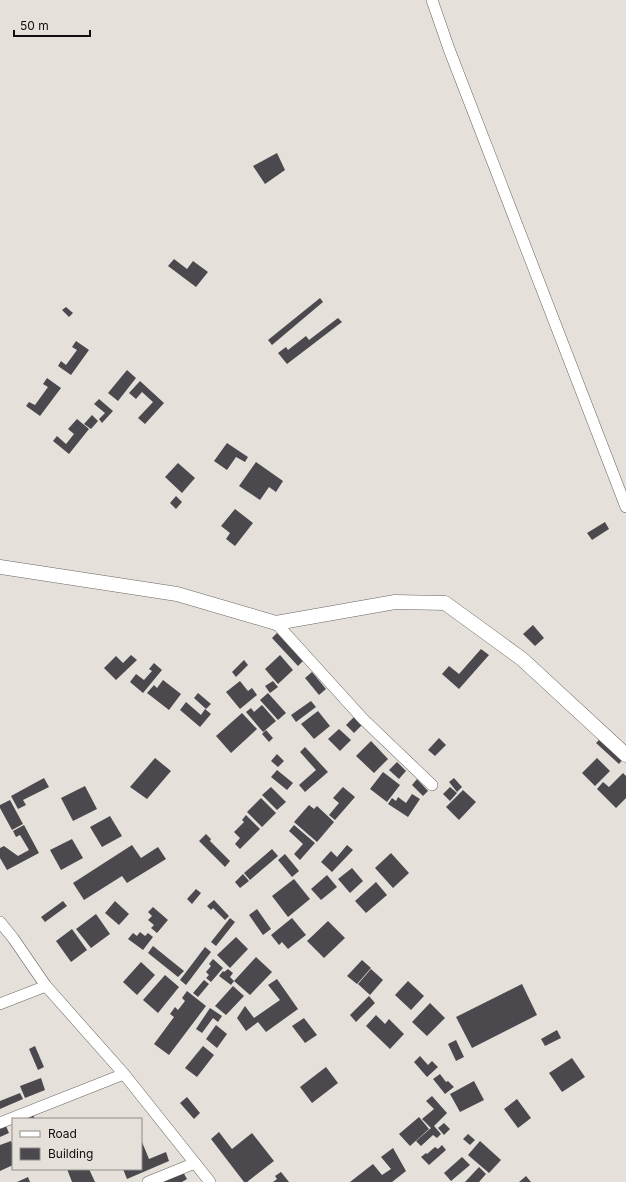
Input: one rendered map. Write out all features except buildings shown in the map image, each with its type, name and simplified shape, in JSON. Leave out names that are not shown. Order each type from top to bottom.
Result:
[{"type":"street","points":[[432,0],[454,64],[626,507]]},
{"type":"street","points":[[0,567],[176,594],[276,623],[395,602],[445,603],[522,659],[626,755]]},
{"type":"street","points":[[276,623],[363,719],[432,785]]},
{"type":"street","points":[[0,922],[13,938],[46,986],[124,1074],[210,1182]]},
{"type":"street","points":[[0,1004],[46,986]]},
{"type":"street","points":[[13,1118],[124,1074]]},
{"type":"street","points":[[0,1123],[12,1118]]},
{"type":"street","points":[[148,1182],[195,1164]]}]
